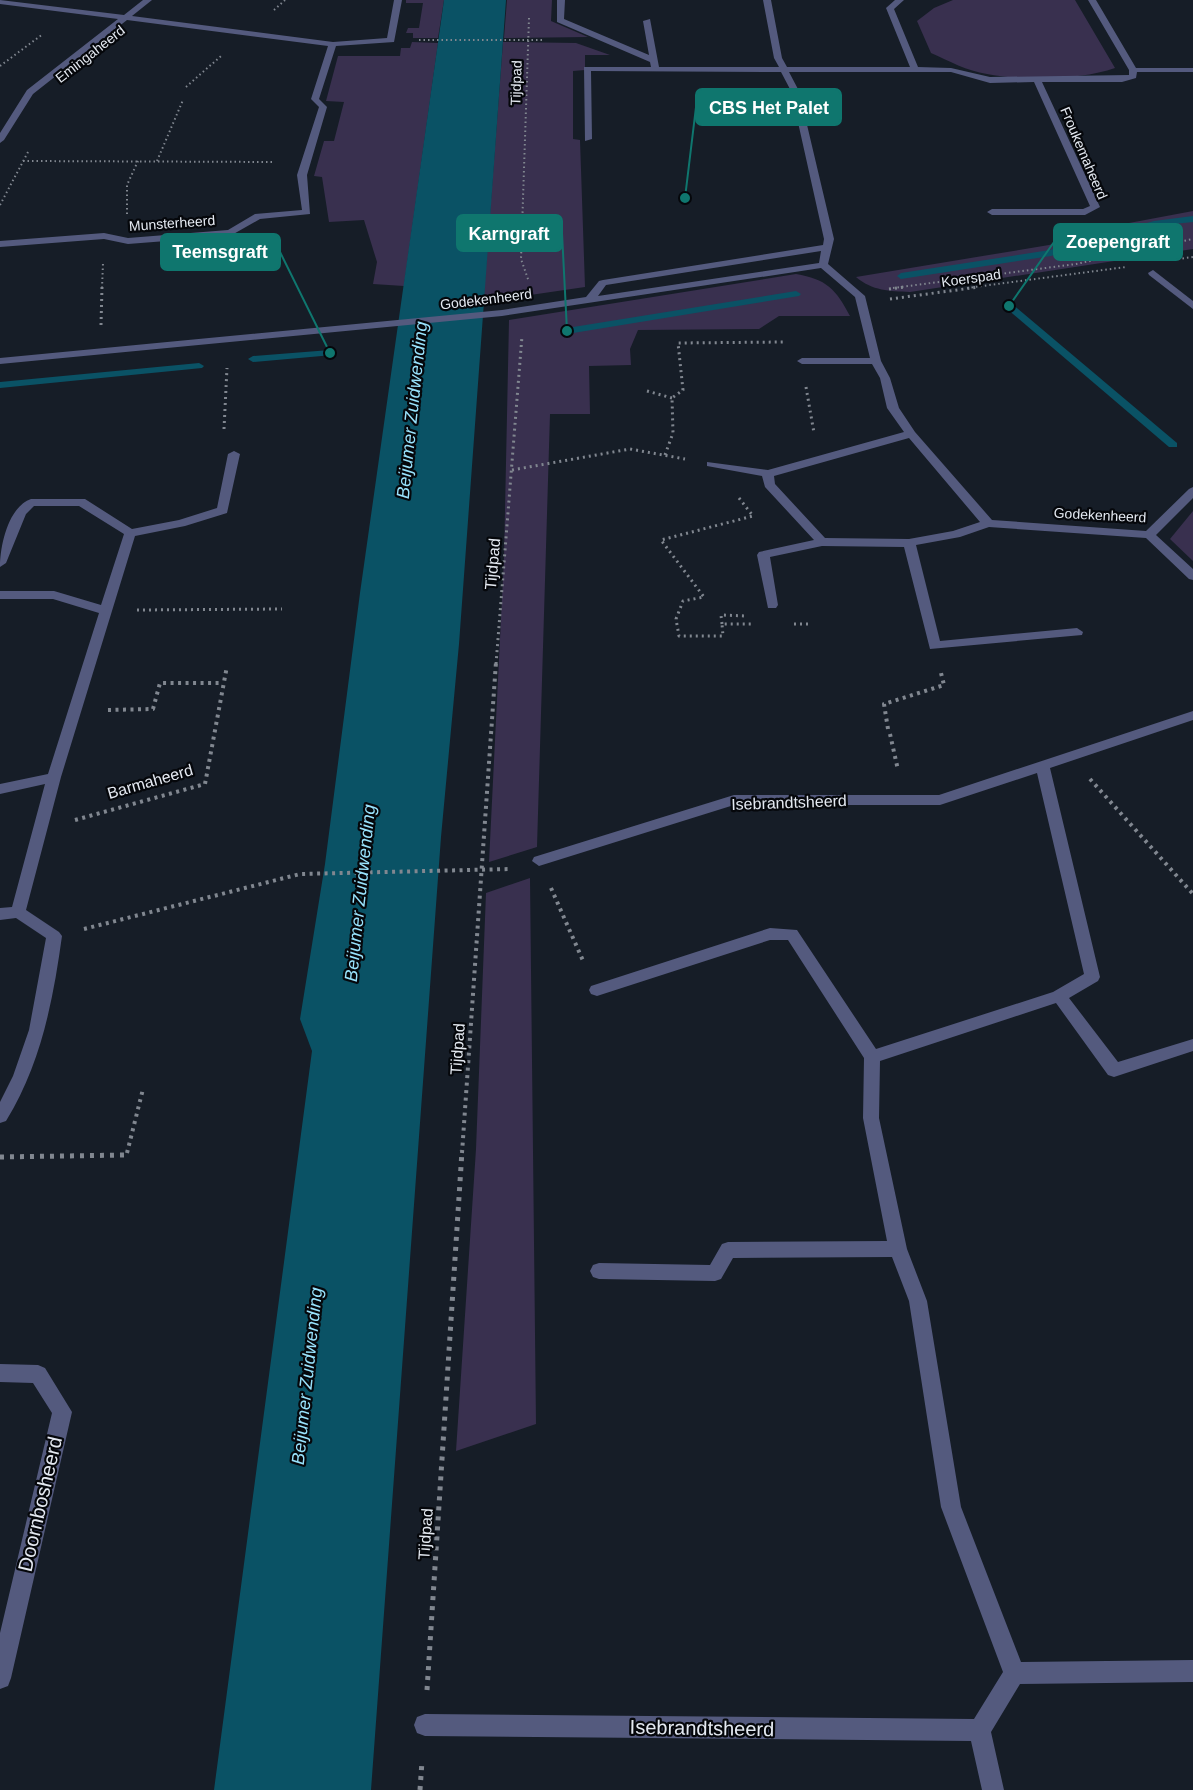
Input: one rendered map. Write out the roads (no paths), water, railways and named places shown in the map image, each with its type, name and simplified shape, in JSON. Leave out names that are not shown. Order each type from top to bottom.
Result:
[{"type":"street","name":"Emingaheerd","points":[[0,140],[30,92],[148,0]]},
{"type":"street","points":[[0,2],[333,44],[391,40],[398,0]]},
{"type":"street","name":"Froukemaheerd","points":[[561,0],[560,20],[654,64]]},
{"type":"street","points":[[767,0],[777,58],[787,70],[795,91],[829,247],[823,266],[860,296],[876,361],[885,378],[893,408],[911,434],[988,523]]},
{"type":"street","points":[[900,0],[890,8],[915,69]]},
{"type":"street","points":[[1092,0],[1133,70]]},
{"type":"street","points":[[647,21],[654,64]]},
{"type":"street","name":"Munsterheerd","points":[[0,244],[104,236],[128,241],[230,233],[258,216],[308,212],[302,175],[323,107],[315,99],[333,44]]},
{"type":"street","name":"Froukemaheerd","points":[[588,139],[587,69],[654,64],[787,70],[915,69],[951,70],[990,80],[1122,80],[1133,76],[1133,70],[1193,70]]},
{"type":"street","name":"Froukemaheerd","points":[[992,212],[1085,212],[1095,207],[1037,80]]},
{"type":"street","points":[[589,300],[603,283],[829,247]]},
{"type":"street","name":"Godekenheerd","points":[[0,361],[502,313],[823,266]]},
{"type":"street","points":[[1153,273],[1193,306]]},
{"type":"street","points":[[802,361],[876,361]]},
{"type":"street","points":[[711,464],[768,474],[911,434]]},
{"type":"street","points":[[0,563],[21,513],[31,503],[81,502],[130,533],[181,523],[223,510],[234,454]]},
{"type":"street","points":[[768,474],[770,485],[822,542]]},
{"type":"street","name":"Godekenheerd","points":[[772,605],[763,555],[822,542],[909,543],[956,534],[988,523],[1149,535],[1193,491]]},
{"type":"street","points":[[18,912],[54,777],[103,610],[130,533]]},
{"type":"street","points":[[1149,535],[1193,576]]},
{"type":"street","points":[[909,543],[935,646],[1077,632]]},
{"type":"street","points":[[0,596],[54,595],[103,610]]},
{"type":"street","name":"Isebrandtsheerd","points":[[539,861],[734,800],[940,800],[1193,715]]},
{"type":"street","points":[[872,1057],[1059,996],[1092,977],[1042,765]]},
{"type":"street","points":[[0,789],[54,777]]},
{"type":"street","points":[[0,914],[18,912],[54,936],[43,1005],[15,1095],[0,1116]]},
{"type":"street","points":[[597,990],[770,934],[792,934],[872,1057],[871,1118],[898,1249],[918,1301],[951,1507],[1014,1673]]},
{"type":"street","points":[[1059,996],[1114,1071],[1193,1045]]},
{"type":"street","points":[[599,1271],[714,1273],[728,1250],[898,1249]]},
{"type":"street","name":"Doornbosheerd","points":[[0,1373],[38,1374],[62,1412],[0,1677]]},
{"type":"street","points":[[1014,1673],[1193,1671]]},
{"type":"street","points":[[993,1790],[980,1730],[1014,1673]]},
{"type":"street","name":"Isebrandtsheerd","points":[[425,1725],[980,1730]]},
{"type":"water","name":"Beijumer Zuidwending","points":[[444,0],[506,0],[459,644],[441,837],[371,1790],[214,1790],[312,1051],[300,1019],[325,864],[360,593]]},
{"type":"waterway","points":[[901,276],[1051,253],[1154,224],[1193,219]]},
{"type":"waterway","points":[[567,331],[796,294]]},
{"type":"waterway","points":[[1009,306],[1173,445]]},
{"type":"waterway","points":[[253,359],[330,353]]},
{"type":"waterway","points":[[0,385],[199,366]]},
{"type":"place","name":"CBS Het Palet","points":[[685,198]]},
{"type":"place","name":"Zoepengraft","points":[[1009,306]]},
{"type":"place","name":"Karngraft","points":[[567,331]]},
{"type":"place","name":"Teemsgraft","points":[[330,353]]}]
